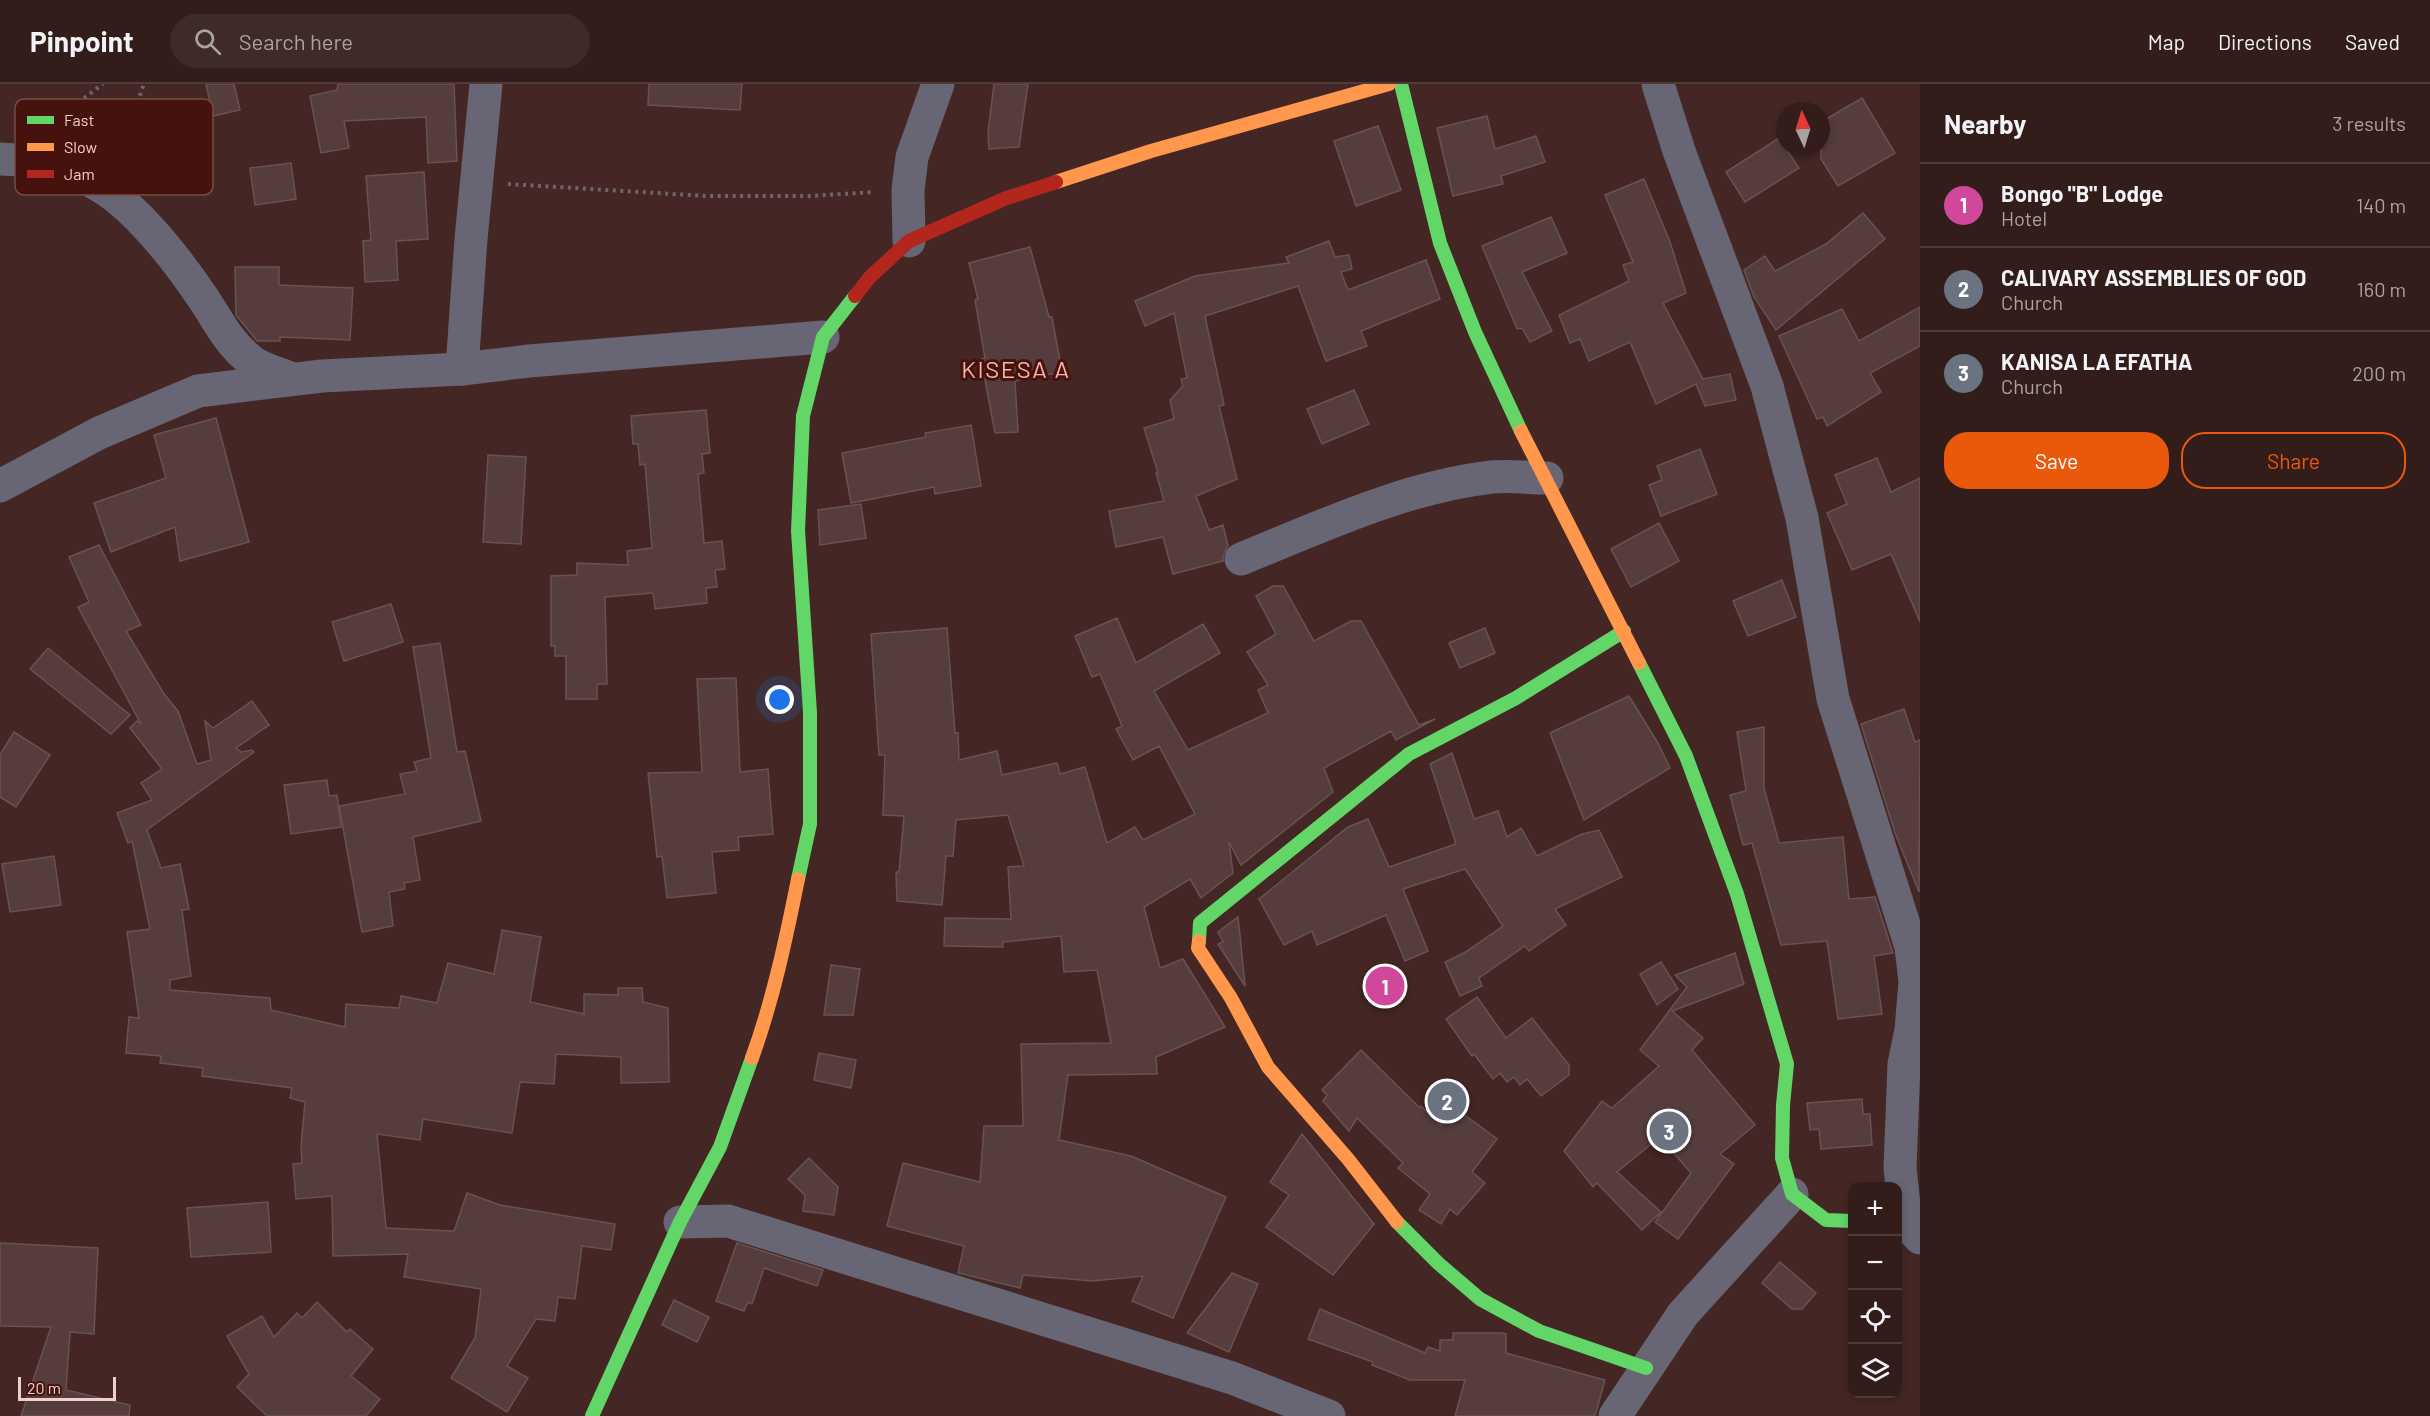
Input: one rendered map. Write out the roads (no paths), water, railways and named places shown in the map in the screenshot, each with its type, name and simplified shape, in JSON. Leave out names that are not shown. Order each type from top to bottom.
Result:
[{"type":"street","points":[[462,369],[486,84]]},
{"type":"street","points":[[909,241],[908,190],[912,157],[938,84]]},
{"type":"street","points":[[592,1416],[680,1222],[720,1147],[763,1029],[784,948],[810,824],[810,713],[798,531],[803,416],[823,337],[870,277],[909,241],[1004,199],[1151,151],[1389,84]]},
{"type":"street","points":[[1401,84],[1440,243],[1475,332],[1520,428],[1686,756],[1740,906],[1787,1064],[1783,1105],[1782,1158],[1792,1194],[1826,1220],[1848,1221]]},
{"type":"street","points":[[1658,84],[1679,151],[1767,386],[1802,518],[1833,699],[1911,947],[1915,982],[1911,1030],[1904,1064],[1900,1168],[1908,1228]]},
{"type":"street","points":[[113,195],[165,247],[203,298],[227,338],[252,362],[294,380]]},
{"type":"street","points":[[0,486],[99,433],[198,391],[322,376],[462,369],[529,361],[823,337]]},
{"type":"street","points":[[1493,477],[1507,456],[1520,428]]},
{"type":"street","points":[[1241,559],[1348,516],[1424,490],[1493,477],[1547,478]]},
{"type":"street","points":[[1624,631],[1516,698],[1409,754],[1200,923],[1198,948],[1231,998],[1268,1067],[1348,1159],[1402,1229],[1438,1263],[1480,1299],[1539,1331],[1646,1368]]},
{"type":"street","points":[[1615,1416],[1683,1314],[1792,1194]]},
{"type":"street","points":[[680,1222],[728,1221],[1221,1375],[1329,1416]]},
{"type":"place","name":"Bongo \"B\" Lodge","points":[[1385,986]]},
{"type":"place","name":"CALIVARY ASSEMBLIES OF GOD","points":[[1447,1101]]},
{"type":"place","name":"KANISA LA EFATHA","points":[[1669,1131]]},
{"type":"district","name":"KISESA A","points":[[1016,368]]}]
